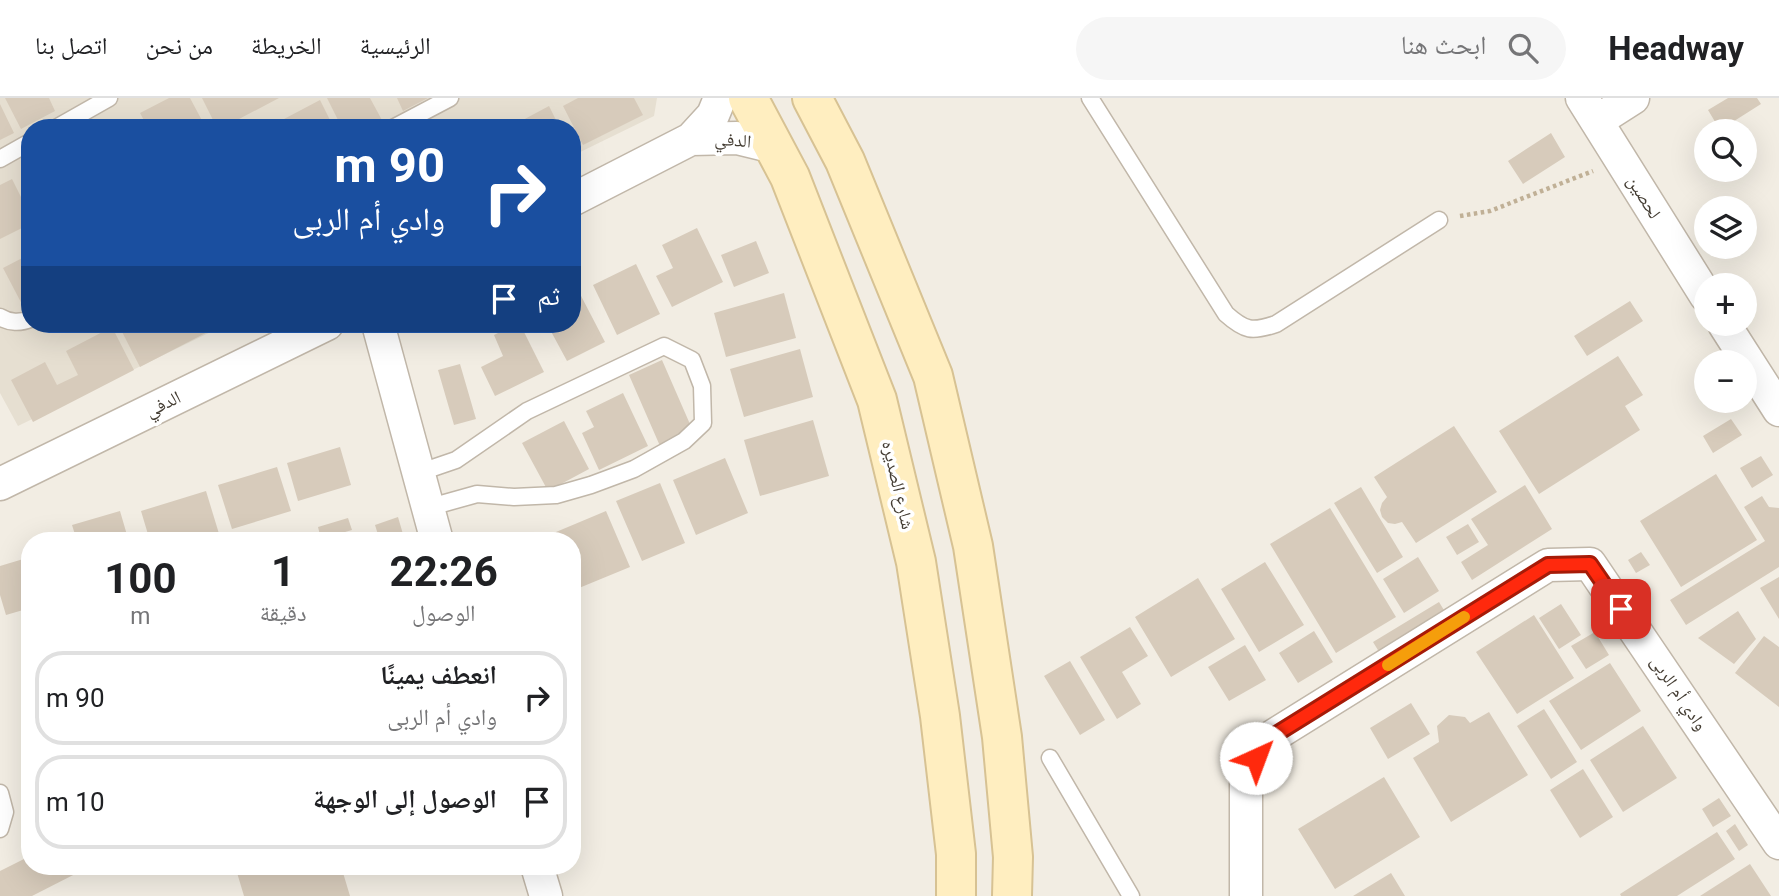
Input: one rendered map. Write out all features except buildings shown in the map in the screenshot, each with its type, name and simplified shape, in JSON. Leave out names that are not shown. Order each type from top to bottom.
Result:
[{"type":"main road","name":"شارع الصديره","points":[[748,98],[790,177],[880,413],[916,562],[940,716],[956,854],[956,896]]},
{"type":"main road","points":[[812,98],[845,161],[933,376],[973,546],[998,710],[1013,857],[1012,896]]},
{"type":"street","name":"الدفي","points":[[581,195],[691,139],[713,115],[720,98]]},
{"type":"street","points":[[1590,110],[1633,98]]},
{"type":"street","name":"لحصين","points":[[1590,110],[1694,277]]},
{"type":"street","name":"الدفي","points":[[691,139],[737,138],[774,147]]},
{"type":"street","name":"الدفي","points":[[0,484],[309,333]]},
{"type":"street","points":[[380,333],[434,532]]},
{"type":"street","points":[[1732,336],[1778,405]]},
{"type":"street","name":"وادي أم الربى","points":[[1246,896],[1246,774],[1265,741],[1548,565],[1590,564],[1770,807],[1779,842]]},
{"type":"street","points":[[540,875],[546,896]]},
{"type":"lane","points":[[72,119],[109,98]]},
{"type":"lane","points":[[410,119],[450,98]]},
{"type":"lane","points":[[1090,98],[1226,314],[1240,326],[1258,330],[1276,324],[1440,220]]},
{"type":"lane","points":[[0,159],[21,147]]},
{"type":"lane","points":[[0,317],[6,321],[21,322]]},
{"type":"lane","points":[[418,473],[456,460],[527,411],[664,346],[692,360],[702,386],[703,423],[684,441],[634,469],[556,495],[514,498],[477,494],[427,508]]},
{"type":"lane","points":[[1050,758],[1131,896]]},
{"type":"lane","points":[[0,793],[5,812],[0,829]]},
{"type":"path","points":[[1440,220],[1490,211],[1620,160]]},
{"type":"shaded area","points":[[0,98],[657,98],[654,116],[581,152],[581,119],[21,119],[21,333],[209,333],[18,426],[0,393]]},
{"type":"slow traffic","points":[[1388,665],[1464,617]]},
{"type":"route","points":[[1256,758],[1265,741],[1548,565],[1590,564],[1621,609]]}]
